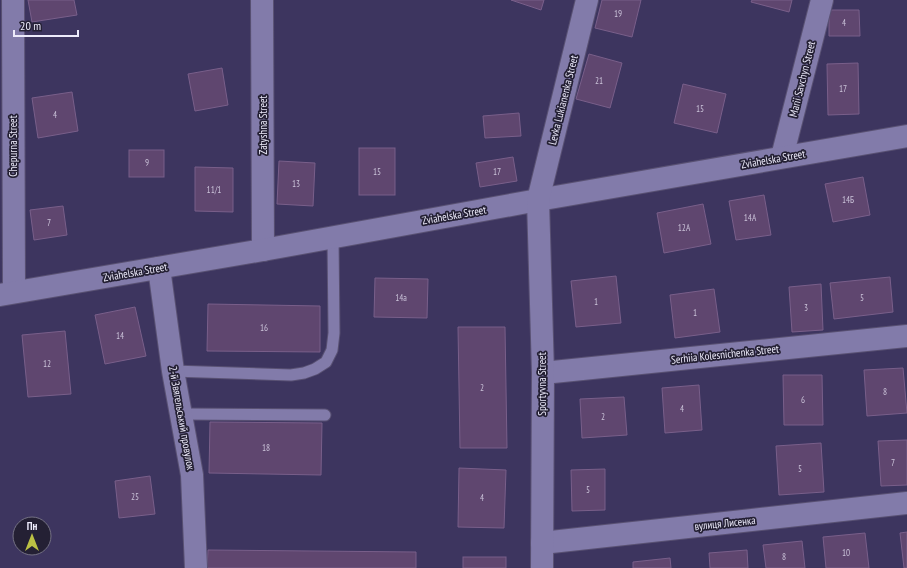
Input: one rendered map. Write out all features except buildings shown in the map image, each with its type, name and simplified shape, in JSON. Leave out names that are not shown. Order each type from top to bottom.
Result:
[{"type":"street","name":"Chepurna Street","points":[[7,294],[13,0]]},
{"type":"street","name":"Zatyshna Street","points":[[262,0],[263,250]]},
{"type":"street","name":"Levka Lukianenka Street","points":[[538,200],[587,0]]},
{"type":"street","name":"Marii Savchyn Street","points":[[782,157],[822,0]]},
{"type":"street","name":"Zviahelska Street","points":[[7,294],[333,238],[538,200],[907,136]]},
{"type":"street","name":"Sportyvna Street","points":[[538,200],[543,372],[542,568]]},
{"type":"street","name":"2-й Звягельський провулок","points":[[159,268],[173,371],[192,475],[196,568]]},
{"type":"street","name":"Serhiia Kolesnichenka Street","points":[[543,372],[907,336]]},
{"type":"street","name":"вулиця Лисенка","points":[[542,543],[907,503]]},
{"type":"lane","points":[[173,371],[291,375],[315,369],[326,362],[332,350],[334,334],[333,238]]},
{"type":"lane","points":[[180,414],[325,416]]}]
